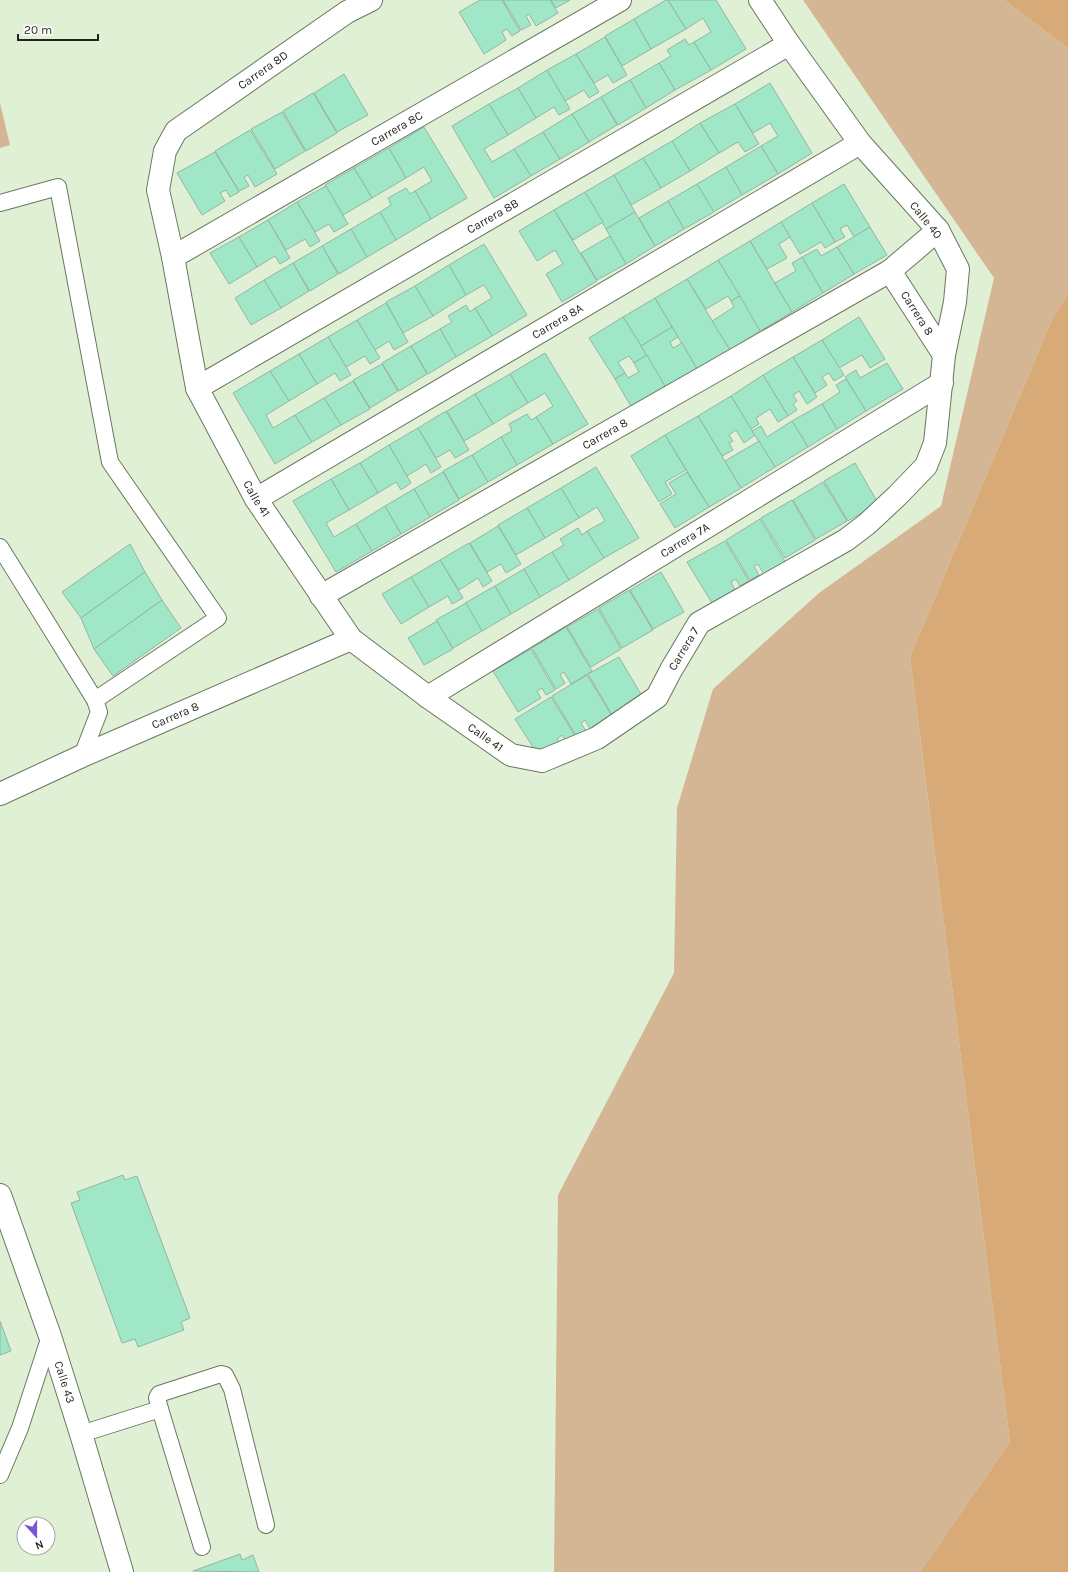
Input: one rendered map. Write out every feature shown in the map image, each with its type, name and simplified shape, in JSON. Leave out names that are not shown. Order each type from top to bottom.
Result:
[{"type":"street","name":"Carrera 8D","points":[[165,151],[176,131],[347,12],[371,0]]},
{"type":"street","name":"Carrera 8C","points":[[173,257],[620,0]]},
{"type":"street","name":"Calle 40","points":[[760,0],[789,44],[860,143],[938,230],[958,269],[955,302],[944,355],[935,443],[926,466],[897,496]]},
{"type":"street","name":"Carrera 8B","points":[[197,388],[789,44]]},
{"type":"street","name":"Carrera 8A","points":[[256,499],[860,143]]},
{"type":"street","name":"Calle 41","points":[[165,151],[158,190],[173,257],[197,388],[256,499],[320,596],[351,639],[428,697],[511,755]]},
{"type":"street","name":"Carrera 8","points":[[320,596],[890,271],[938,230]]},
{"type":"street","name":"Carrera 8","points":[[890,271],[944,355]]},
{"type":"street","name":"Carrera 7A","points":[[428,697],[942,383]]},
{"type":"street","name":"Carrera 7","points":[[511,755],[542,761],[597,738],[657,697],[699,623],[846,540],[867,524],[897,496]]},
{"type":"street","name":"Carrera 8","points":[[0,794],[82,756],[351,639]]},
{"type":"street","name":"Calle 43","points":[[0,1195],[50,1336],[122,1572]]},
{"type":"lane","points":[[0,203],[58,187],[110,462],[218,618],[95,700]]},
{"type":"lane","points":[[0,547],[95,700],[99,712],[82,756]]},
{"type":"lane","points":[[0,1475],[20,1428],[50,1336]]},
{"type":"lane","points":[[202,1547],[160,1409],[157,1398],[159,1394],[221,1374],[225,1375],[232,1389],[266,1525]]},
{"type":"lane","points":[[81,1434],[160,1409]]},
{"type":"shaded area","points":[[803,0],[1004,0],[1068,48],[1068,294],[1054,315],[910,657],[1010,1442],[920,1572],[554,1572],[558,1195],[674,973],[677,808],[713,689],[819,593],[941,506],[994,278]]},
{"type":"shaded area","points":[[1004,0],[1068,0],[1068,48]]},
{"type":"shaded area","points":[[0,103],[10,145],[0,148]]},
{"type":"shaded area","points":[[1068,294],[1068,1572],[920,1572],[1010,1442],[910,657],[1054,315]]},
{"type":"building","points":[[480,0],[502,0],[520,31],[512,36],[507,29],[502,32],[506,40],[484,54],[459,12]]},
{"type":"building","points":[[503,0],[550,0],[558,13],[536,26],[529,14],[526,16],[531,25],[521,30]]},
{"type":"building","points":[[551,0],[570,0],[556,8]]},
{"type":"building","points":[[668,0],[686,29],[651,49],[634,19]]},
{"type":"building","points":[[668,0],[716,0],[746,49],[711,70],[694,42],[711,32],[703,18],[686,29]]},
{"type":"building","points":[[634,19],[651,49],[622,66],[605,36]]},
{"type":"building","points":[[605,37],[627,75],[613,83],[608,75],[594,83],[576,54]]},
{"type":"building","points":[[685,39],[689,45],[694,42],[711,70],[675,90],[659,63],[671,56],[667,50]]},
{"type":"building","points":[[576,54],[599,92],[589,98],[584,90],[565,101],[547,70]]},
{"type":"building","points":[[659,63],[675,90],[646,108],[630,80]]},
{"type":"building","points":[[547,70],[570,109],[559,115],[554,107],[536,118],[518,88]]},
{"type":"building","points":[[344,74],[368,115],[337,132],[314,93]]},
{"type":"building","points":[[630,80],[646,108],[618,125],[601,97]]},
{"type":"building","points":[[770,83],[812,153],[778,174],[761,146],[778,136],[770,123],[753,133],[735,104]]},
{"type":"building","points":[[518,88],[536,118],[508,135],[489,104]]},
{"type":"building","points":[[313,93],[337,133],[306,151],[283,111]]},
{"type":"building","points":[[601,97],[617,125],[589,142],[572,114]]},
{"type":"building","points":[[489,104],[508,135],[484,149],[492,162],[514,149],[531,176],[494,198],[452,126]]},
{"type":"building","points":[[735,104],[759,144],[745,152],[738,142],[719,153],[700,123]]},
{"type":"building","points":[[282,112],[305,151],[275,169],[251,129]]},
{"type":"building","points":[[572,114],[589,142],[560,159],[543,132]]},
{"type":"building","points":[[700,123],[719,153],[690,171],[672,141]]},
{"type":"building","points":[[424,127],[467,198],[431,219],[415,191],[432,181],[424,167],[406,178],[389,148]]},
{"type":"building","points":[[250,130],[277,174],[255,187],[248,175],[244,177],[249,186],[239,191],[215,151]]},
{"type":"building","points":[[543,132],[560,159],[531,176],[514,149]]},
{"type":"building","points":[[672,141],[690,171],[661,188],[643,158]]},
{"type":"building","points":[[761,146],[778,174],[742,195],[726,167]]},
{"type":"building","points":[[389,148],[406,178],[372,198],[354,168]]},
{"type":"building","points":[[215,152],[239,192],[230,197],[226,190],[220,193],[225,201],[202,215],[177,173]]},
{"type":"building","points":[[643,158],[661,188],[631,205],[614,175]]},
{"type":"building","points":[[726,167],[742,195],[713,212],[697,184]]},
{"type":"building","points":[[354,168],[372,198],[343,215],[325,185]]},
{"type":"building","points":[[614,175],[635,212],[606,229],[585,192]]},
{"type":"building","points":[[697,184],[714,212],[684,229],[668,201]]},
{"type":"building","points":[[844,184],[870,227],[854,237],[847,225],[840,229],[845,237],[835,242],[812,203]]},
{"type":"building","points":[[326,186],[348,224],[334,232],[329,224],[315,232],[297,202]]},
{"type":"building","points":[[406,188],[410,194],[415,191],[431,219],[396,240],[380,212],[391,205],[388,198]]},
{"type":"building","points":[[585,192],[603,222],[573,240],[554,210]]},
{"type":"building","points":[[668,201],[684,229],[655,246],[639,218]]},
{"type":"building","points":[[297,202],[320,241],[310,247],[305,239],[286,250],[268,220]]},
{"type":"building","points":[[812,203],[835,242],[825,248],[821,242],[800,254],[781,222]]},
{"type":"building","points":[[554,210],[597,281],[562,302],[546,274],[563,264],[555,250],[537,261],[519,231]]},
{"type":"building","points":[[380,212],[396,240],[367,257],[351,229]]},
{"type":"building","points":[[635,212],[655,246],[626,264],[606,229]]},
{"type":"building","points":[[268,220],[290,258],[280,264],[275,256],[257,267],[239,237]]},
{"type":"building","points":[[781,222],[790,237],[779,244],[787,258],[767,269],[750,241]]},
{"type":"building","points":[[870,227],[887,255],[854,274],[837,247]]},
{"type":"building","points":[[351,229],[367,257],[339,274],[322,246]]},
{"type":"building","points":[[610,236],[626,264],[597,280],[581,253]]},
{"type":"building","points":[[239,237],[257,267],[229,284],[210,253]]},
{"type":"building","points":[[750,241],[792,312],[760,331],[718,260]]},
{"type":"building","points":[[484,244],[527,315],[492,336],[475,308],[492,298],[484,285],[466,295],[449,265]]},
{"type":"building","points":[[322,246],[338,274],[310,291],[293,263]]},
{"type":"building","points":[[837,247],[854,274],[823,293],[802,257],[817,249],[821,256]]},
{"type":"building","points":[[802,257],[823,293],[792,312],[775,283],[796,271],[792,263]]},
{"type":"building","points":[[718,260],[740,296],[731,301],[728,296],[706,309],[687,279]]},
{"type":"building","points":[[293,263],[309,291],[281,308],[264,280]]},
{"type":"building","points":[[449,265],[466,295],[433,316],[415,286]]},
{"type":"building","points":[[687,279],[730,350],[697,369],[655,298]]},
{"type":"building","points":[[264,280],[281,308],[251,325],[235,298]]},
{"type":"building","points":[[415,286],[433,316],[403,333],[386,302]]},
{"type":"building","points":[[740,296],[760,331],[730,350],[712,321],[734,307],[731,301]]},
{"type":"building","points":[[655,298],[672,327],[641,346],[623,317]]},
{"type":"building","points":[[386,303],[408,342],[394,350],[389,341],[375,350],[357,320]]},
{"type":"building","points":[[466,305],[470,312],[475,308],[492,336],[456,357],[440,329],[452,322],[448,316]]},
{"type":"building","points":[[623,317],[647,355],[634,363],[629,356],[618,362],[625,373],[615,379],[589,338]]},
{"type":"building","points":[[859,317],[885,359],[870,368],[862,355],[839,368],[822,340]]},
{"type":"building","points":[[357,320],[380,358],[370,364],[365,356],[346,367],[328,337]]},
{"type":"building","points":[[672,327],[678,337],[670,342],[673,348],[682,343],[697,369],[666,388],[641,346]]},
{"type":"building","points":[[440,329],[456,357],[428,374],[411,346]]},
{"type":"building","points":[[328,337],[351,375],[340,381],[335,373],[317,384],[299,354]]},
{"type":"building","points":[[822,340],[844,375],[834,381],[829,373],[822,377],[827,385],[815,393],[793,357]]},
{"type":"building","points":[[411,346],[427,374],[399,391],[382,363]]},
{"type":"building","points":[[545,353],[588,424],[553,444],[536,417],[553,406],[545,393],[528,403],[510,374]]},
{"type":"building","points":[[299,354],[317,384],[289,401],[270,371]]},
{"type":"building","points":[[647,355],[666,388],[632,408],[615,379],[625,373],[628,378],[639,372],[634,363]]},
{"type":"building","points":[[793,357],[817,397],[807,404],[799,391],[793,395],[797,401],[793,404],[797,410],[788,416],[763,375]]},
{"type":"building","points":[[887,363],[903,389],[866,411],[845,377],[856,370],[860,378]]},
{"type":"building","points":[[382,364],[398,391],[370,408],[353,380]]},
{"type":"building","points":[[270,371],[289,401],[266,415],[273,428],[295,415],[312,442],[275,464],[233,393]]},
{"type":"building","points":[[510,374],[528,403],[493,424],[475,394]]},
{"type":"building","points":[[763,375],[788,416],[778,422],[770,409],[756,418],[759,424],[751,429],[731,396]]},
{"type":"building","points":[[846,379],[866,411],[837,429],[822,404],[840,392],[836,385]]},
{"type":"building","points":[[353,381],[370,409],[341,425],[324,398]]},
{"type":"building","points":[[475,394],[493,424],[464,441],[447,411]]},
{"type":"building","points":[[731,396],[755,435],[744,443],[736,430],[729,435],[733,441],[729,443],[733,450],[722,456],[698,416]]},
{"type":"building","points":[[324,398],[341,425],[312,442],[295,415]]},
{"type":"building","points":[[822,404],[837,429],[808,447],[792,421]]},
{"type":"building","points":[[446,411],[469,450],[455,458],[450,450],[436,458],[418,428]]},
{"type":"building","points":[[527,414],[531,420],[536,417],[553,444],[517,465],[501,437],[512,431],[509,424]]},
{"type":"building","points":[[698,416],[741,488],[709,507],[665,435]]},
{"type":"building","points":[[792,421],[808,447],[775,467],[752,431],[761,426],[767,437]]},
{"type":"building","points":[[418,428],[441,467],[431,473],[426,464],[407,476],[389,445]]},
{"type":"building","points":[[665,435],[686,470],[665,482],[672,494],[659,502],[631,456]]},
{"type":"building","points":[[501,437],[517,465],[488,482],[472,455]]},
{"type":"building","points":[[759,441],[775,467],[741,488],[725,461]]},
{"type":"building","points":[[389,445],[411,483],[401,490],[396,482],[378,493],[360,463]]},
{"type":"building","points":[[472,455],[488,482],[459,499],[443,471]]},
{"type":"building","points":[[360,463],[378,493],[349,510],[331,479]]},
{"type":"building","points":[[855,463],[878,503],[848,521],[824,481]]},
{"type":"building","points":[[596,467],[639,538],[604,558],[587,531],[605,521],[597,507],[579,518],[561,488]]},
{"type":"building","points":[[443,472],[459,500],[430,517],[414,489]]},
{"type":"building","points":[[687,472],[709,507],[675,528],[660,504],[676,494],[669,483]]},
{"type":"building","points":[[331,479],[349,510],[326,523],[334,537],[356,524],[372,551],[336,572],[293,501]]},
{"type":"building","points":[[823,482],[847,521],[816,539],[793,500]]},
{"type":"building","points":[[561,488],[579,518],[545,538],[527,508]]},
{"type":"building","points":[[414,489],[430,517],[401,534],[385,506]]},
{"type":"building","points":[[792,500],[815,540],[785,558],[761,518]]},
{"type":"building","points":[[385,506],[401,534],[372,551],[356,524]]},
{"type":"building","points":[[527,508],[545,538],[516,555],[498,525]]},
{"type":"building","points":[[760,519],[786,563],[765,576],[758,564],[754,566],[759,575],[750,580],[726,540]]},
{"type":"building","points":[[498,526],[521,564],[506,573],[501,564],[487,572],[470,543]]},
{"type":"building","points":[[578,528],[582,535],[587,531],[604,558],[569,580],[552,552],[564,545],[560,539]]},
{"type":"building","points":[[725,541],[749,581],[740,586],[736,579],[731,582],[735,590],[712,603],[687,562]]},
{"type":"building","points":[[469,543],[492,581],[483,587],[478,578],[459,590],[440,560]]},
{"type":"building","points":[[130,544],[145,572],[81,618],[62,592]]},
{"type":"building","points":[[552,552],[569,580],[540,597],[524,569]]},
{"type":"building","points":[[440,560],[463,598],[452,604],[448,596],[429,607],[411,577]]},
{"type":"building","points":[[524,569],[540,597],[511,614],[495,586]]},
{"type":"building","points":[[145,572],[162,600],[94,649],[81,618]]},
{"type":"building","points":[[661,572],[684,612],[653,629],[630,590]]},
{"type":"building","points":[[411,577],[429,607],[401,624],[382,594]]},
{"type":"building","points":[[495,586],[511,614],[482,631],[465,603]]},
{"type":"building","points":[[629,590],[653,630],[622,648],[599,608]]},
{"type":"building","points":[[162,600],[181,628],[113,676],[94,649]]},
{"type":"building","points":[[466,603],[482,631],[453,648],[436,620]]},
{"type":"building","points":[[598,609],[621,649],[591,667],[567,627]]},
{"type":"building","points":[[437,621],[453,649],[424,665],[408,638]]},
{"type":"building","points":[[566,627],[592,671],[571,684],[564,672],[560,675],[565,683],[556,689],[532,648]]},
{"type":"building","points":[[531,649],[555,690],[546,695],[542,688],[537,691],[541,698],[518,712],[493,671]]},
{"type":"building","points":[[619,657],[642,696],[612,715],[588,674]]},
{"type":"building","points":[[587,675],[614,719],[592,732],[585,720],[581,723],[586,731],[577,737],[552,696]]},
{"type":"building","points":[[551,697],[576,737],[567,742],[562,735],[557,739],[562,746],[540,758],[515,719]]},
{"type":"building","points":[[123,1175],[125,1180],[137,1176],[190,1318],[181,1322],[184,1330],[138,1347],[135,1339],[122,1343],[71,1203],[80,1200],[77,1192]]},
{"type":"building","points":[[0,1321],[11,1351],[0,1355]]},
{"type":"building","points":[[240,1554],[242,1560],[253,1555],[259,1572],[193,1571]]}]
